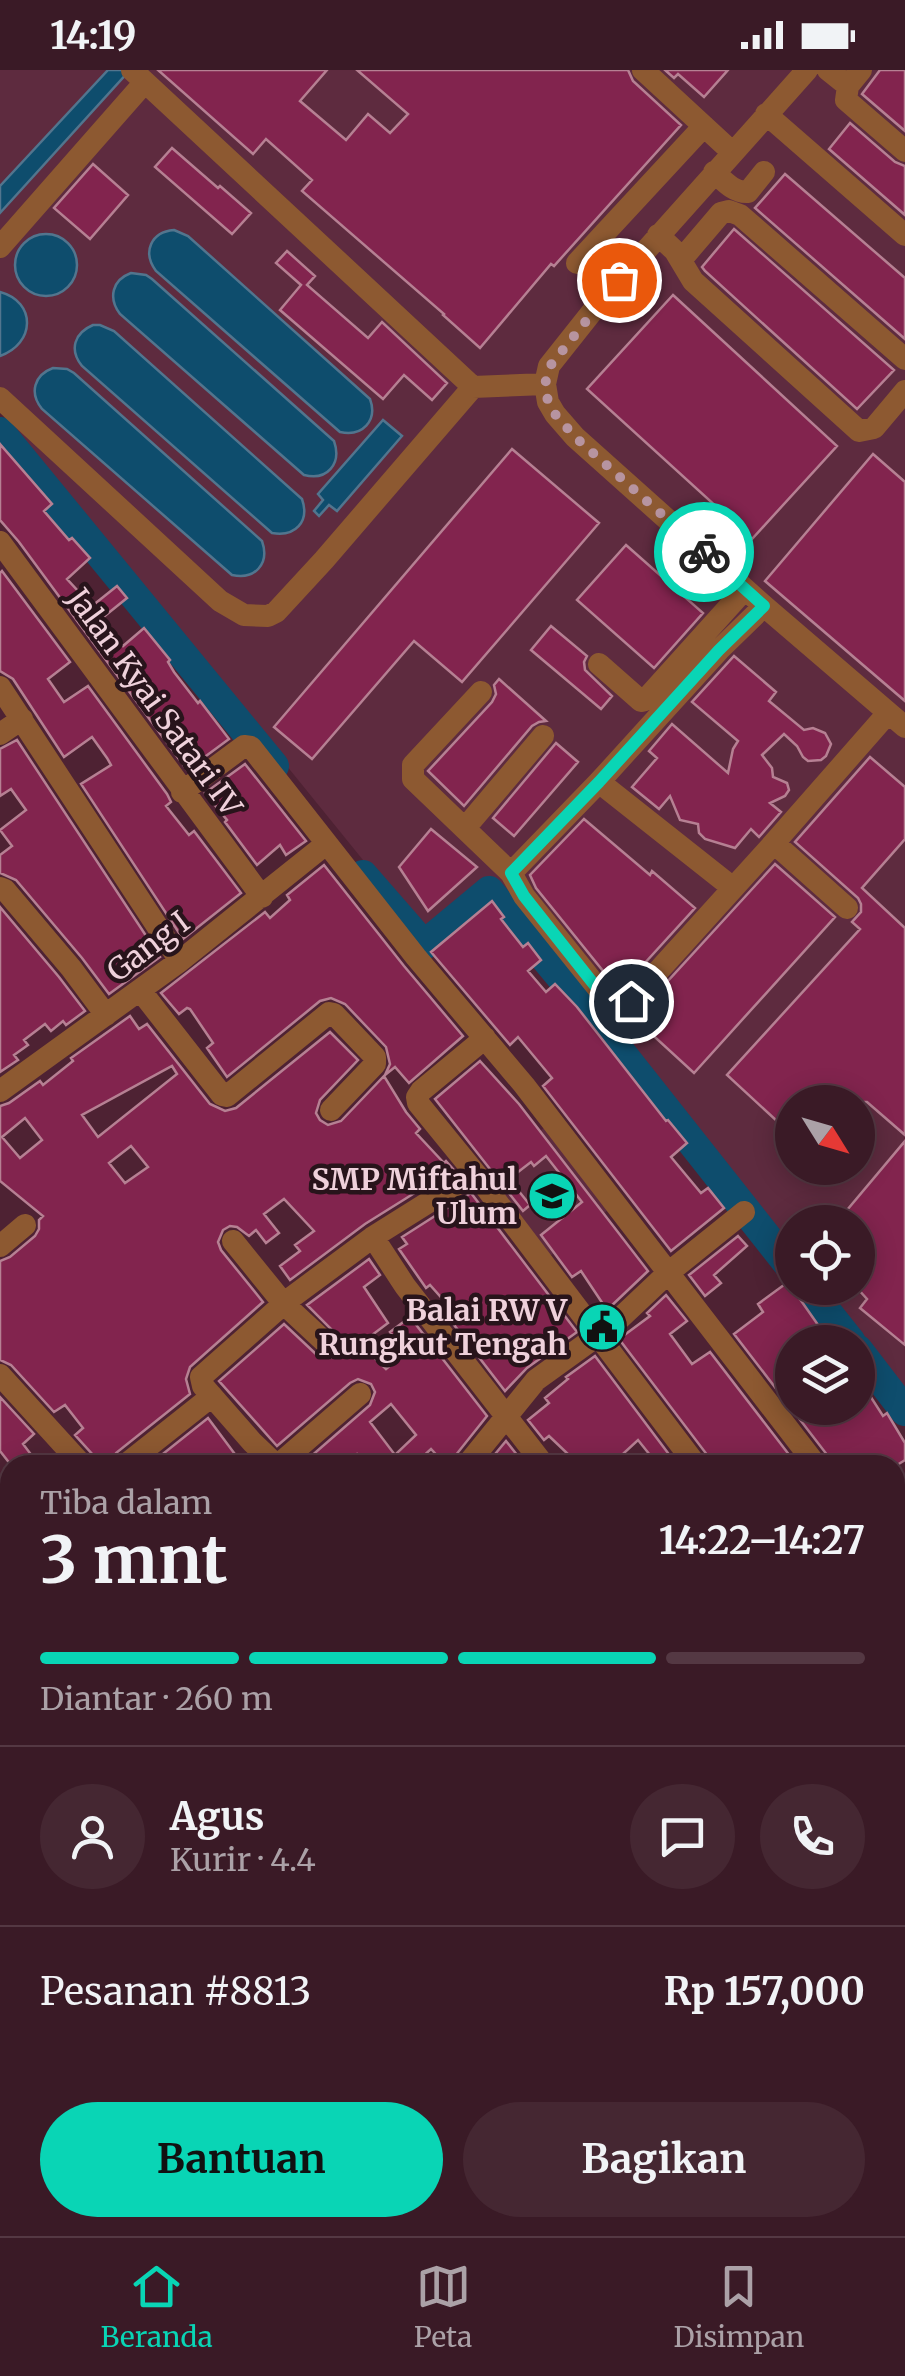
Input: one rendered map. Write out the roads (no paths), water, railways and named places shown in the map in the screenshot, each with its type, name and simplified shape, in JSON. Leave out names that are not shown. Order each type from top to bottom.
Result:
[{"type":"street","points":[[643,70],[732,152]]},
{"type":"street","points":[[480,692],[413,765],[413,779],[511,873],[524,896],[600,992],[621,1004],[631,1001],[774,844],[897,720],[575,437],[548,402],[545,384],[550,366],[600,302],[806,70]]},
{"type":"street","points":[[828,70],[854,78],[846,100],[905,151]]},
{"type":"street","points":[[0,247],[138,76],[472,387],[545,384]]},
{"type":"street","points":[[766,114],[905,235]]},
{"type":"street","points":[[576,264],[704,126]]},
{"type":"street","points":[[714,172],[743,192],[748,192],[764,172]]},
{"type":"street","points":[[681,260],[721,213],[740,215],[905,358]]},
{"type":"street","points":[[658,236],[675,250],[693,281],[859,430],[874,428],[905,391]]},
{"type":"street","points":[[0,398],[220,602],[244,615],[258,617],[276,612],[472,387]]},
{"type":"street","name":"Jalan Kyai Satari IV","points":[[0,542],[262,897]]},
{"type":"street","points":[[599,664],[645,700],[745,588]]},
{"type":"street","points":[[511,873],[764,606]]},
{"type":"street","points":[[0,687],[180,961]]},
{"type":"street","points":[[0,734],[22,719]]},
{"type":"street","points":[[465,828],[543,736]]},
{"type":"street","points":[[182,792],[249,746],[485,1038],[808,1455]]},
{"type":"street","points":[[599,782],[733,888]]},
{"type":"street","name":"Gang I","points":[[0,1091],[180,961],[326,844]]},
{"type":"street","points":[[774,844],[847,908]]},
{"type":"street","points":[[2,889],[106,1015]]},
{"type":"street","points":[[140,990],[224,1096],[330,1013],[334,1014],[375,1057],[376,1064],[332,1110]]},
{"type":"street","points":[[485,1038],[417,1096],[418,1103],[688,1455]]},
{"type":"street","points":[[266,1455],[203,1386],[201,1377],[284,1304],[372,1237],[474,1173]]},
{"type":"street","points":[[475,1455],[536,1380],[615,1323],[668,1273],[744,1212]]},
{"type":"street","points":[[0,1246],[24,1225]]},
{"type":"street","points":[[372,1237],[405,1286],[536,1455]]},
{"type":"street","points":[[233,1241],[284,1304],[327,1344]]},
{"type":"street","points":[[0,1376],[73,1455]]},
{"type":"street","points":[[289,1455],[360,1394]]},
{"type":"street","points":[[138,1455],[212,1396]]},
{"type":"water","points":[[108,70],[130,70],[0,213],[0,186]]},
{"type":"water","points":[[174,230],[188,236],[370,399],[372,414],[366,426],[355,432],[340,432],[156,271],[150,257],[151,244],[160,235]]},
{"type":"water","points":[[46,234],[68,243],[77,265],[68,287],[46,296],[24,287],[15,265],[24,243]]},
{"type":"water","points":[[131,273],[152,279],[334,441],[336,457],[331,469],[320,475],[304,475],[120,314],[114,290]]},
{"type":"water","points":[[0,292],[21,305],[27,323],[20,342],[0,356]]},
{"type":"water","points":[[93,325],[114,331],[302,499],[304,515],[299,526],[288,533],[272,533],[82,366],[76,342]]},
{"type":"water","points":[[53,368],[74,373],[262,541],[264,557],[259,568],[248,575],[232,575],[42,409],[36,385],[41,375]]},
{"type":"water","points":[[383,420],[402,436],[337,511],[329,505],[319,516],[314,511],[323,500],[318,494]]},
{"type":"waterway","points":[[0,432],[274,766]]},
{"type":"waterway","points":[[363,875],[424,945],[489,891],[775,1247]]},
{"type":"waterway","points":[[822,1305],[837,1325]]},
{"type":"waterway","points":[[875,1372],[905,1411]]},
{"type":"place","name":"SMP Miftahul Ulum","points":[[552,1196]]},
{"type":"place","name":"Balai RW V Rungkut Tengah","points":[[602,1327]]}]
